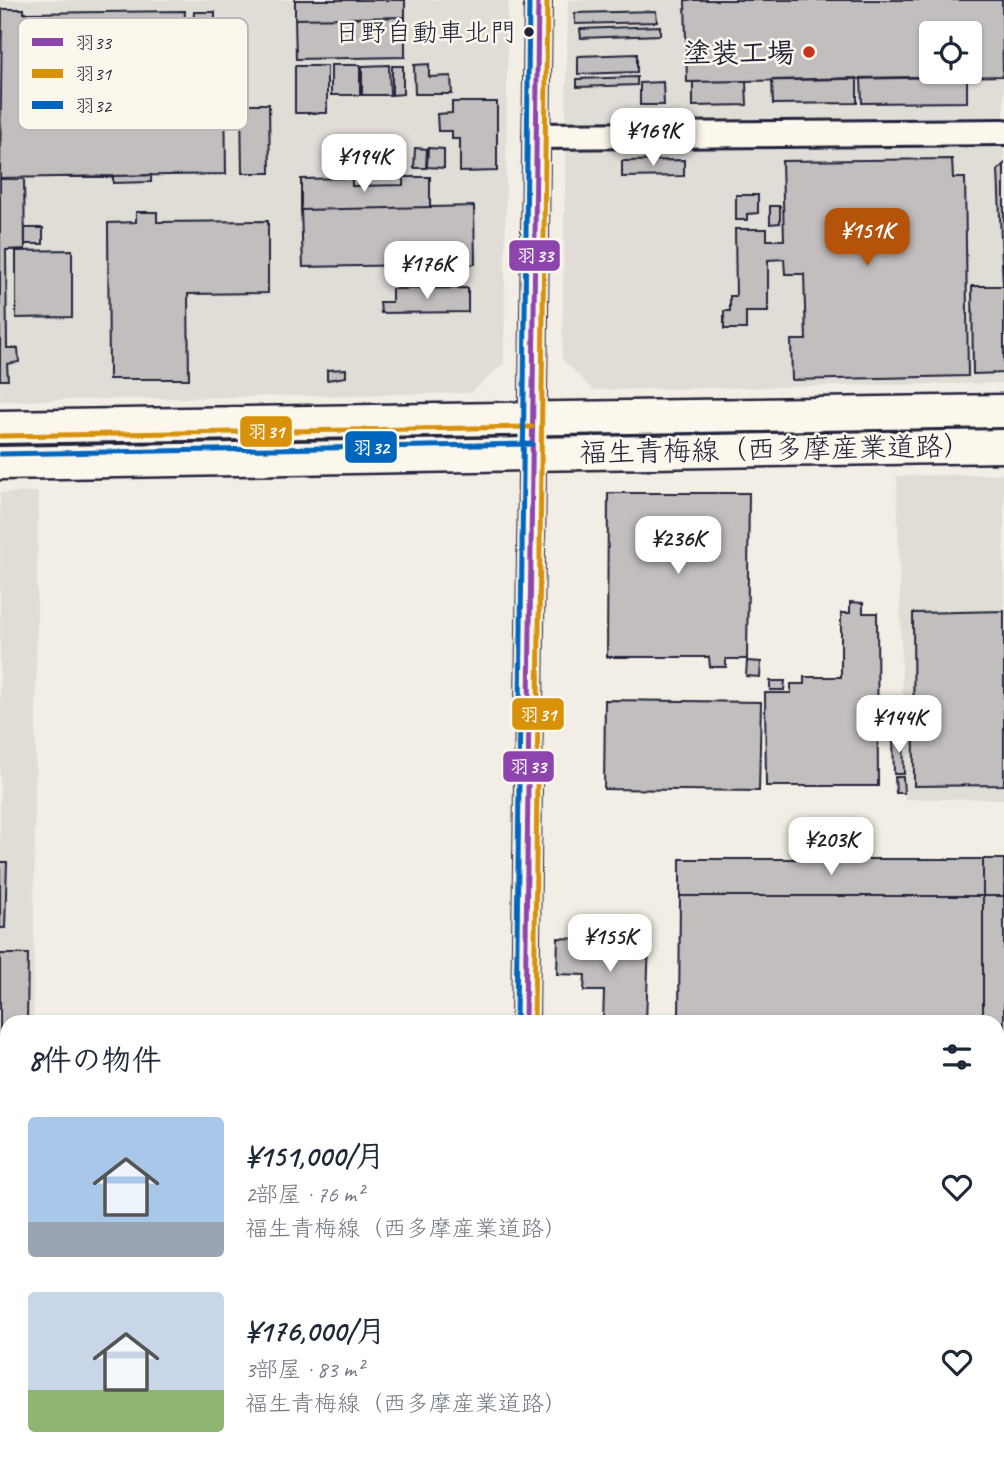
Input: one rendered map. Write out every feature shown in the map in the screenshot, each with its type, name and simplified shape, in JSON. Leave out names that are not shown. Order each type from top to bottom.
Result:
[{"type":"main road","name":"福生青梅線（西多摩産業道路）","points":[[0,427],[1004,411]]},
{"type":"main road","name":"福生青梅線（西多摩産業道路）","points":[[0,463],[1004,446]]},
{"type":"street","points":[[525,1015],[538,0]]},
{"type":"street","points":[[536,136],[1004,132]]},
{"type":"shaded area","points":[[0,0],[508,0],[504,363],[471,393],[0,401]]},
{"type":"shaded area","points":[[568,0],[1004,0],[1004,383],[593,390],[562,359]]},
{"type":"shaded area","points":[[968,426],[966,431],[788,434],[725,429]]},
{"type":"shaded area","points":[[283,435],[354,441],[471,439],[471,442],[0,447],[0,440]]},
{"type":"shaded area","points":[[1004,474],[1004,799],[905,799],[897,476]]},
{"type":"shaded area","points":[[38,492],[33,1015],[0,1015],[0,493]]},
{"type":"building","points":[[295,0],[405,0],[405,17],[295,19]]},
{"type":"building","name":"塗装工場","points":[[685,0],[1002,0],[1003,76],[982,76],[982,21],[919,21],[919,78],[687,82]]},
{"type":"building","points":[[2,9],[24,9],[24,13],[185,11],[185,18],[18,18],[18,130],[226,130],[226,174],[0,178]]},
{"type":"building","points":[[656,11],[657,22],[575,24],[575,13]]},
{"type":"building","points":[[194,12],[215,12],[215,18],[194,18]]},
{"type":"building","points":[[405,17],[405,57],[296,59],[295,19]]},
{"type":"building","points":[[660,26],[660,35],[581,38],[580,29]]},
{"type":"building","points":[[637,54],[637,72],[578,74],[578,56]]},
{"type":"building","points":[[429,64],[429,77],[451,76],[452,94],[415,94],[414,65]]},
{"type":"building","points":[[331,65],[360,65],[360,95],[331,95]]},
{"type":"building","points":[[389,65],[390,95],[362,95],[362,66]]},
{"type":"building","points":[[295,66],[327,66],[327,113],[295,113]]},
{"type":"building","points":[[392,66],[403,66],[403,94],[392,95]]},
{"type":"building","points":[[637,77],[637,85],[577,87],[577,79]]},
{"type":"building","points":[[919,77],[919,84],[967,84],[967,102],[862,103],[861,78]]},
{"type":"building","points":[[857,78],[857,103],[773,104],[772,80]]},
{"type":"building","points":[[746,81],[747,105],[693,106],[693,82]]},
{"type":"building","points":[[663,82],[664,105],[640,105],[640,83]]},
{"type":"building","points":[[452,102],[497,102],[497,171],[460,172],[460,139],[452,139],[452,131],[438,131],[437,114],[452,113]]},
{"type":"building","points":[[248,104],[269,104],[270,173],[242,173],[241,130],[248,130]]},
{"type":"building","points":[[415,148],[427,149],[426,168],[414,168]]},
{"type":"building","points":[[428,148],[444,149],[444,168],[427,167]]},
{"type":"building","points":[[337,150],[354,150],[355,165],[338,166]]},
{"type":"building","points":[[952,159],[953,178],[965,178],[968,376],[792,380],[791,340],[806,340],[804,274],[785,274],[784,259],[768,260],[768,312],[746,312],[746,329],[724,329],[724,311],[730,311],[730,296],[736,296],[735,229],[767,229],[767,240],[784,240],[782,161]]},
{"type":"building","points":[[684,160],[684,176],[622,177],[622,161]]},
{"type":"building","points":[[1004,164],[1004,373],[973,374],[972,286],[1003,286],[998,170]]},
{"type":"building","points":[[151,175],[151,182],[113,183],[113,176]]},
{"type":"building","points":[[403,177],[430,177],[430,207],[301,210],[301,179],[352,178],[352,186],[403,185]]},
{"type":"building","points":[[0,179],[24,179],[25,249],[6,250],[7,348],[18,348],[19,362],[7,364],[8,380],[0,380]]},
{"type":"building","points":[[736,195],[758,195],[758,213],[747,214],[747,220],[736,220]]},
{"type":"building","points":[[474,206],[475,264],[303,267],[301,210]]},
{"type":"building","points":[[770,206],[780,206],[780,223],[770,224]]},
{"type":"building","points":[[136,212],[157,212],[157,222],[268,221],[268,293],[188,294],[189,379],[109,379],[108,223],[136,222]]},
{"type":"building","points":[[25,228],[43,228],[43,244],[25,244]]},
{"type":"building","points":[[72,250],[72,317],[16,318],[16,251]]},
{"type":"building","points":[[468,288],[468,312],[381,313],[380,302],[392,302],[392,289]]},
{"type":"building","points":[[346,369],[346,377],[327,380],[327,370]]},
{"type":"building","points":[[608,493],[749,493],[747,659],[726,659],[726,667],[710,667],[709,657],[607,657]]},
{"type":"building","points":[[850,602],[863,603],[863,613],[877,613],[878,786],[766,786],[765,693],[791,693],[791,684],[804,684],[804,677],[841,677],[841,613],[850,613]]},
{"type":"building","points":[[1004,611],[1004,785],[914,786],[913,613]]},
{"type":"building","points":[[747,661],[761,662],[760,677],[746,676]]},
{"type":"building","points":[[770,681],[785,681],[784,690],[770,690]]},
{"type":"building","points":[[605,700],[761,702],[759,791],[604,789]]},
{"type":"building","points":[[903,736],[904,774],[894,774],[893,737]]},
{"type":"building","points":[[895,777],[903,777],[904,793],[896,793]]},
{"type":"building","points":[[680,859],[983,859],[983,896],[680,896]]},
{"type":"building","points":[[983,859],[1004,859],[1004,896],[983,896]]},
{"type":"building","points":[[0,862],[7,862],[5,928],[0,928]]},
{"type":"building","points":[[680,896],[983,896],[983,1015],[679,1015]]},
{"type":"building","points":[[983,896],[1004,896],[1004,1015],[983,1015]]},
{"type":"building","points":[[558,938],[649,942],[646,1015],[603,1015],[604,991],[584,991],[585,975],[557,974]]},
{"type":"building","points":[[0,954],[28,954],[27,1015],[0,1015]]},
{"type":"transit line","name":"羽32","points":[[516,1015],[529,0]]},
{"type":"transit line","name":"羽33","points":[[525,1015],[538,0]]},
{"type":"transit line","name":"羽31","points":[[534,1015],[547,0]]},
{"type":"transit line","name":"羽31","points":[[0,436],[532,427]]},
{"type":"transit line","name":"羽32","points":[[0,454],[532,444]]},
{"type":"place","name":"日野自動車北門","points":[[529,32]]},
{"type":"place","name":"塗装工場","points":[[809,52]]}]
